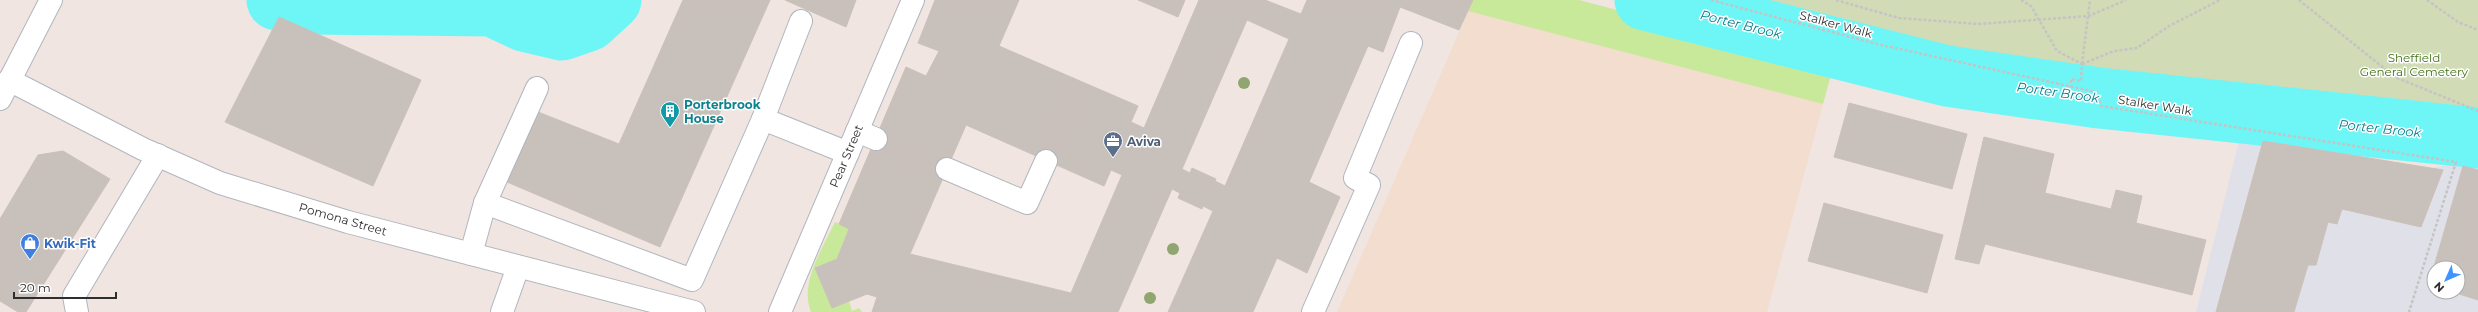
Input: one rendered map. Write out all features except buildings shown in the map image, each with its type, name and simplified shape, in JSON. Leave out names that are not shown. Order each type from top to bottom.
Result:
[{"type":"street","points":[[5,90],[51,0]]},
{"type":"street","name":"Pear Street","points":[[780,312],[848,153],[866,135],[913,0]]},
{"type":"street","points":[[486,203],[692,280],[763,119],[801,21]]},
{"type":"street","points":[[1313,312],[1369,185],[1355,178],[1411,43]]},
{"type":"street","points":[[472,254],[486,203],[537,88]]},
{"type":"street","name":"Pomona Street","points":[[5,90],[220,182],[348,222],[694,312]]},
{"type":"street","points":[[763,119],[848,153]]},
{"type":"street","points":[[77,312],[74,296],[158,155]]},
{"type":"street","points":[[947,169],[1027,203],[1046,161]]},
{"type":"street","points":[[502,312],[518,267]]},
{"type":"path","name":"Stalker Walk","points":[[1710,0],[1877,44],[2096,92],[2101,106],[2456,162],[2409,312]]},
{"type":"path","points":[[1836,0],[1899,18],[1978,24],[2036,18],[2089,16],[2126,0]]},
{"type":"path","points":[[2021,0],[2031,6],[2036,18],[2057,51],[2082,64],[2114,51],[2137,48],[2169,26],[2220,0]]},
{"type":"path","points":[[2071,87],[2071,79],[2081,81],[2090,0]]},
{"type":"path","points":[[2299,0],[2395,77],[2478,111]]},
{"type":"path","points":[[2427,0],[2458,22],[2478,30]]},
{"type":"shaded area","points":[[1473,0],[1579,0],[1833,67],[1767,312],[1337,312]]},
{"type":"shaded area","points":[[2241,133],[2416,171],[2478,160],[2478,312],[2196,312]]},
{"type":"green space","points":[[1473,0],[1579,0],[1833,67],[1823,104],[1468,11]]},
{"type":"green space","name":"Sheffield General Cemetery","points":[[1755,0],[2478,0],[2478,137],[2024,76]]},
{"type":"green space","points":[[835,222],[849,229],[837,259],[815,268],[832,308],[849,301],[852,311],[859,308],[862,312],[811,312],[808,301],[810,278],[819,254]]},
{"type":"waterway","name":"Porter Brook","points":[[277,0],[309,4],[492,6],[524,21],[562,30],[588,21],[611,0]]},
{"type":"waterway","name":"Porter Brook","points":[[1645,0],[1947,76],[2099,98],[2478,138]]},
{"type":"tunnel","points":[[1046,161],[1081,82]]},
{"type":"tunnel","points":[[876,139],[947,169]]},
{"type":"place","name":"Porterbrook House","points":[[670,128]]},
{"type":"place","name":"Aviva","points":[[1113,158]]},
{"type":"place","name":"Kwik-Fit","points":[[30,260]]}]
